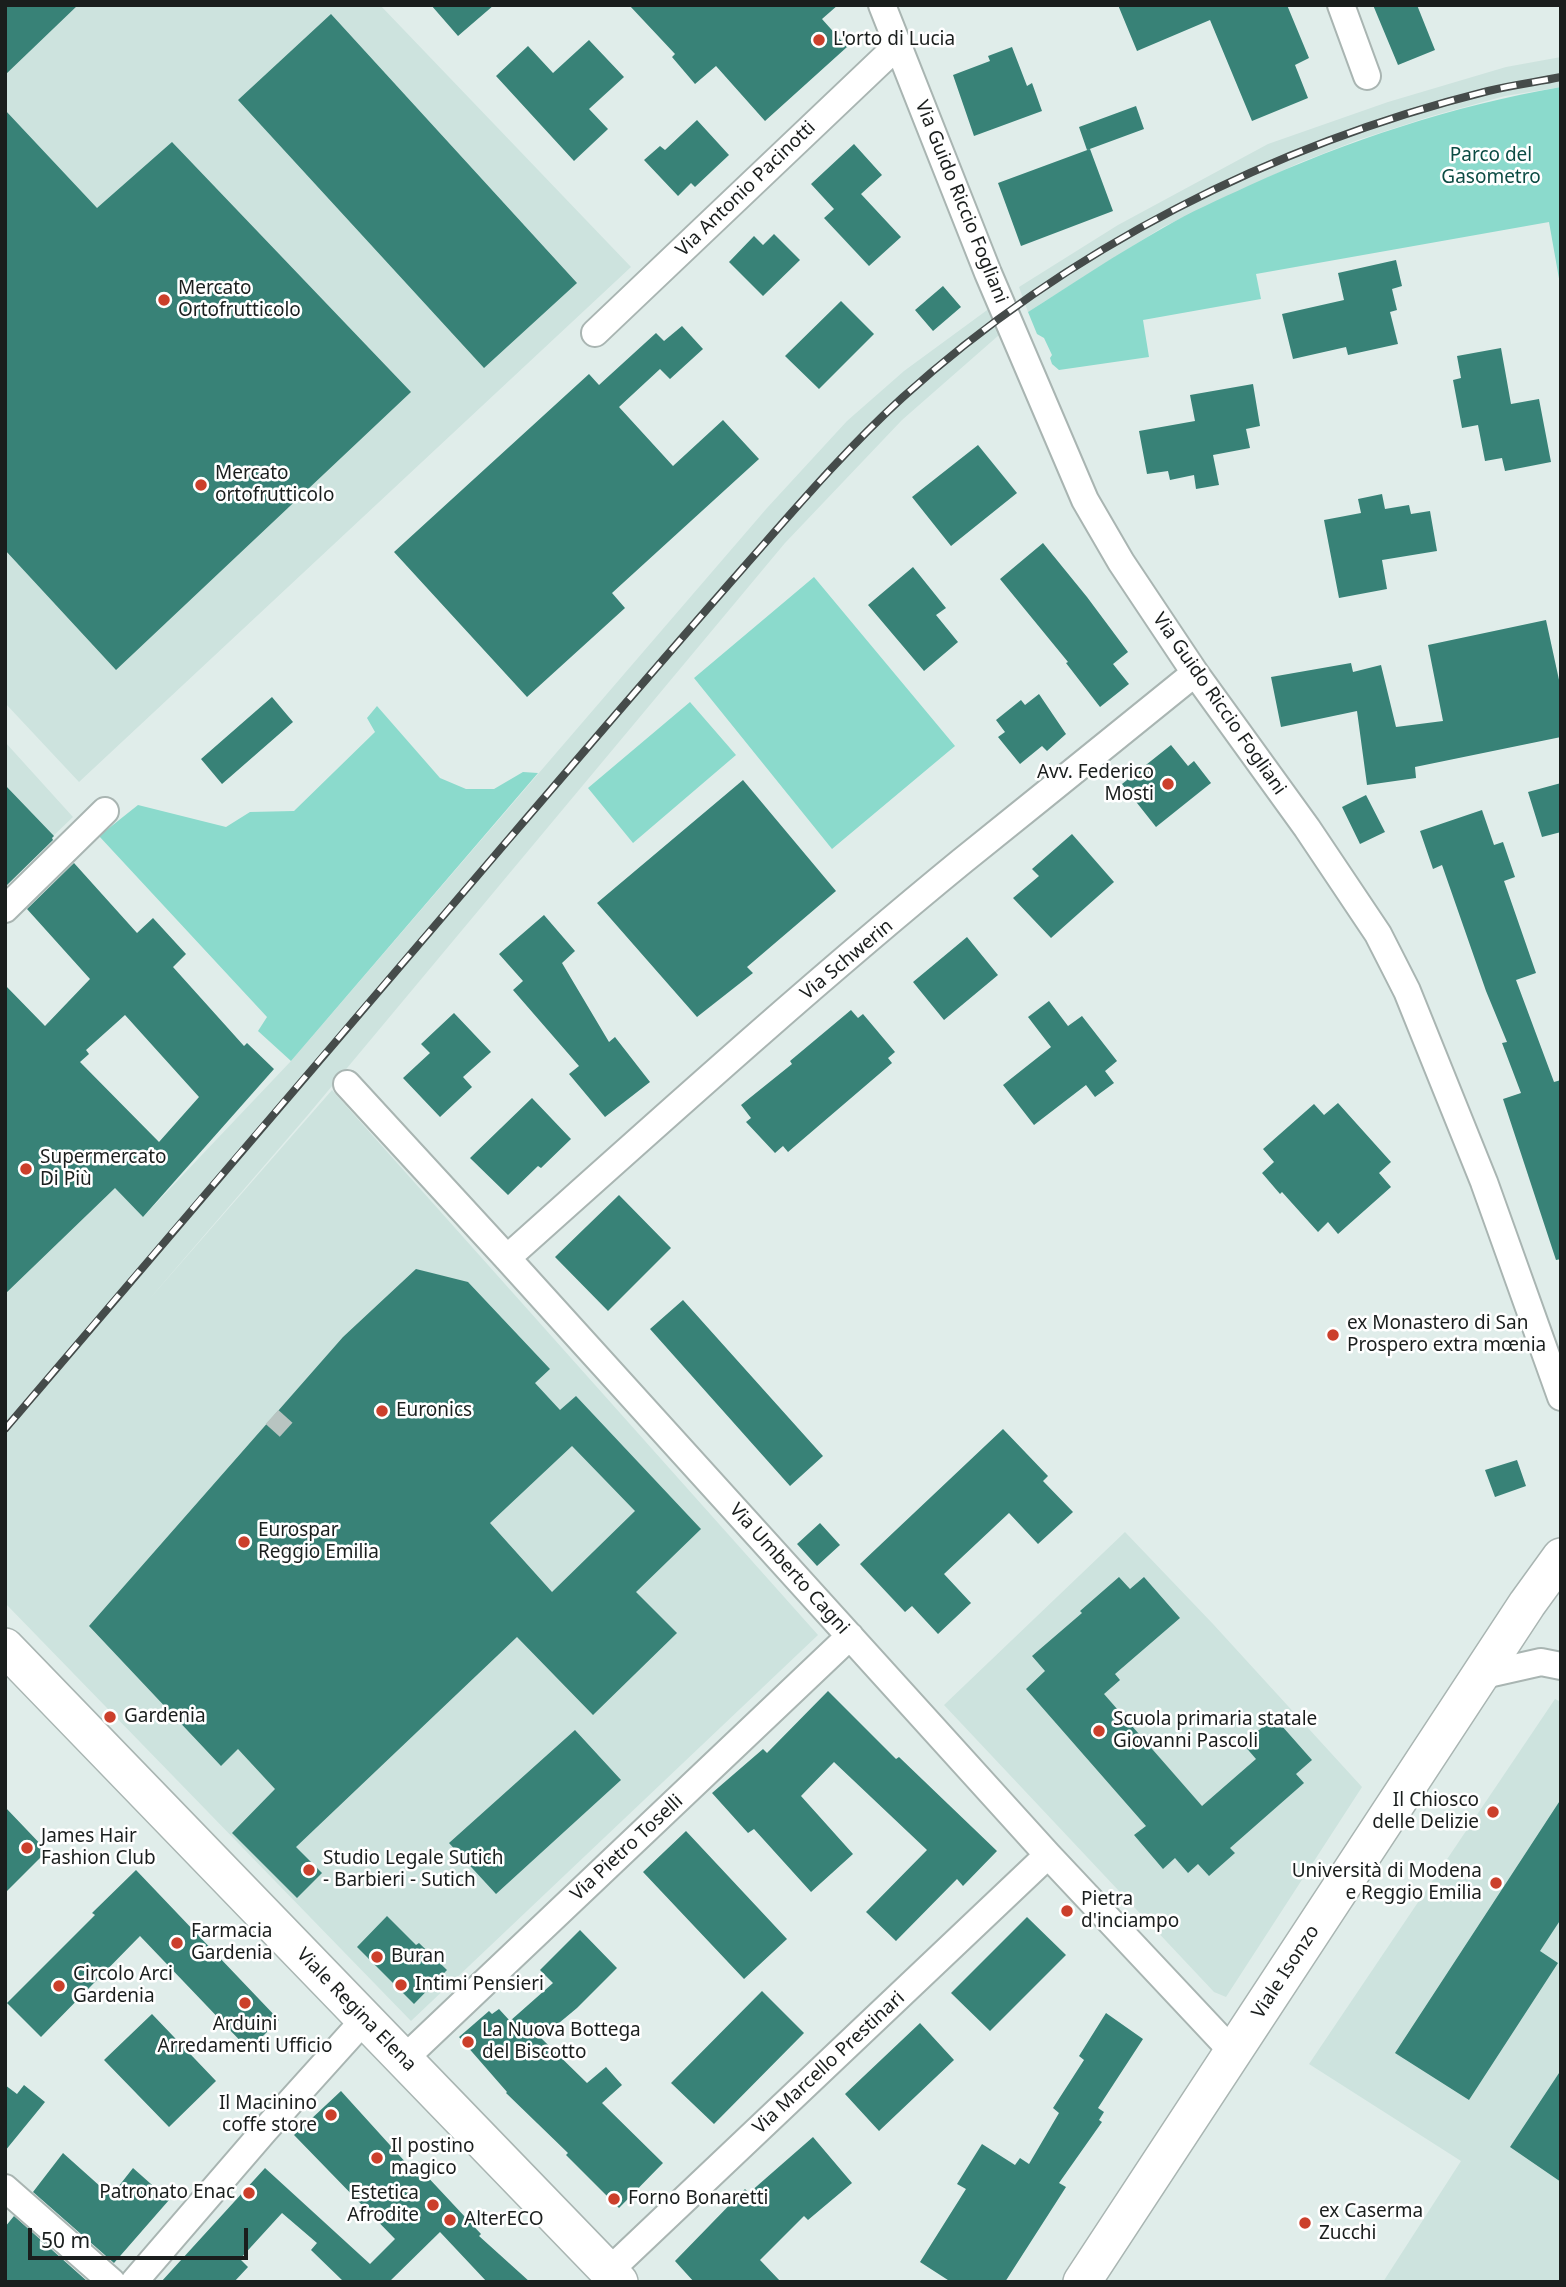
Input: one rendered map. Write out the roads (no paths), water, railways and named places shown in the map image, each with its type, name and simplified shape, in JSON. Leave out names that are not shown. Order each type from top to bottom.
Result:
[{"type":"main road","name":"Viale Isonzo","points":[[1082,2282],[1479,1676],[1561,1557]]},
{"type":"main road","name":"Viale Regina Elena","points":[[5,1647],[614,2276]]},
{"type":"street","name":"Via Guido Riccio Fogliani","points":[[882,5],[988,273],[1085,500],[1121,562],[1195,673],[1307,828],[1378,934],[1407,991],[1484,1182],[1561,1397]]},
{"type":"street","points":[[1341,5],[1367,76]]},
{"type":"street","name":"Via Antonio Pacinotti","points":[[595,333],[898,45]]},
{"type":"street","name":"Via Schwerin","points":[[507,1258],[717,1071],[961,863],[1195,673]]},
{"type":"street","points":[[5,909],[105,811]]},
{"type":"street","name":"Via Umberto Cagni","points":[[347,1084],[1048,1854],[1233,2052]]},
{"type":"street","name":"Via Pietro Toselli","points":[[404,2059],[850,1636]]},
{"type":"street","points":[[1479,1676],[1541,1662],[1561,1665]]},
{"type":"street","name":"Via Marcello Prestinari","points":[[614,2276],[1048,1854]]},
{"type":"street","points":[[134,2282],[365,2019]]},
{"type":"street","points":[[5,2188],[112,2282]]},
{"type":"tunnel","points":[[272,1417],[292,1435]]},
{"type":"railway","points":[[5,1429],[684,636],[821,480],[902,398],[966,344],[1033,294],[1103,249],[1176,208],[1251,172],[1408,114],[1488,91],[1561,77]]},
{"type":"place","name":"L'orto di Lucia","points":[[819,40]]},
{"type":"place","name":"Mercato Ortofrutticolo","points":[[164,300]]},
{"type":"place","name":"Mercato ortofrutticolo","points":[[201,485]]},
{"type":"place","name":"Avv. Federico Mosti","points":[[1168,784]]},
{"type":"place","name":"Supermercato Di Più","points":[[26,1169]]},
{"type":"place","name":"ex Monastero di San Prospero extra mœnia","points":[[1333,1335]]},
{"type":"place","name":"Euronics","points":[[382,1411]]},
{"type":"place","name":"Eurospar Reggio Emilia","points":[[244,1542]]},
{"type":"place","name":"Gardenia","points":[[110,1717]]},
{"type":"place","name":"Scuola primaria statale Giovanni Pascoli","points":[[1099,1731]]},
{"type":"place","name":"Il Chiosco delle Delizie","points":[[1493,1812]]},
{"type":"place","name":"James Hair Fashion Club","points":[[27,1848]]},
{"type":"place","name":"Studio Legale Sutich - Barbieri - Sutich","points":[[309,1870]]},
{"type":"place","name":"Università di Modena e Reggio Emilia","points":[[1496,1883]]},
{"type":"place","name":"Pietra d'inciampo","points":[[1067,1911]]},
{"type":"place","name":"Farmacia Gardenia","points":[[177,1943]]},
{"type":"place","name":"Buran","points":[[377,1957]]},
{"type":"place","name":"Intimi Pensieri","points":[[401,1985]]},
{"type":"place","name":"Circolo Arci Gardenia","points":[[59,1986]]},
{"type":"place","name":"Arduini Arredamenti Ufficio","points":[[245,2003]]},
{"type":"place","name":"La Nuova Bottega del Biscotto","points":[[468,2042]]},
{"type":"place","name":"Il Macinino coffe store","points":[[331,2115]]},
{"type":"place","name":"Il postino magico","points":[[377,2158]]},
{"type":"place","name":"Patronato Enac","points":[[249,2193]]},
{"type":"place","name":"Forno Bonaretti","points":[[614,2199]]},
{"type":"place","name":"Estetica Afrodite","points":[[433,2205]]},
{"type":"place","name":"AlterECO","points":[[450,2220]]},
{"type":"place","name":"ex Caserma Zucchi","points":[[1305,2223]]},
{"type":"park label","name":"Parco del Gasometro","points":[[1491,167]]}]
